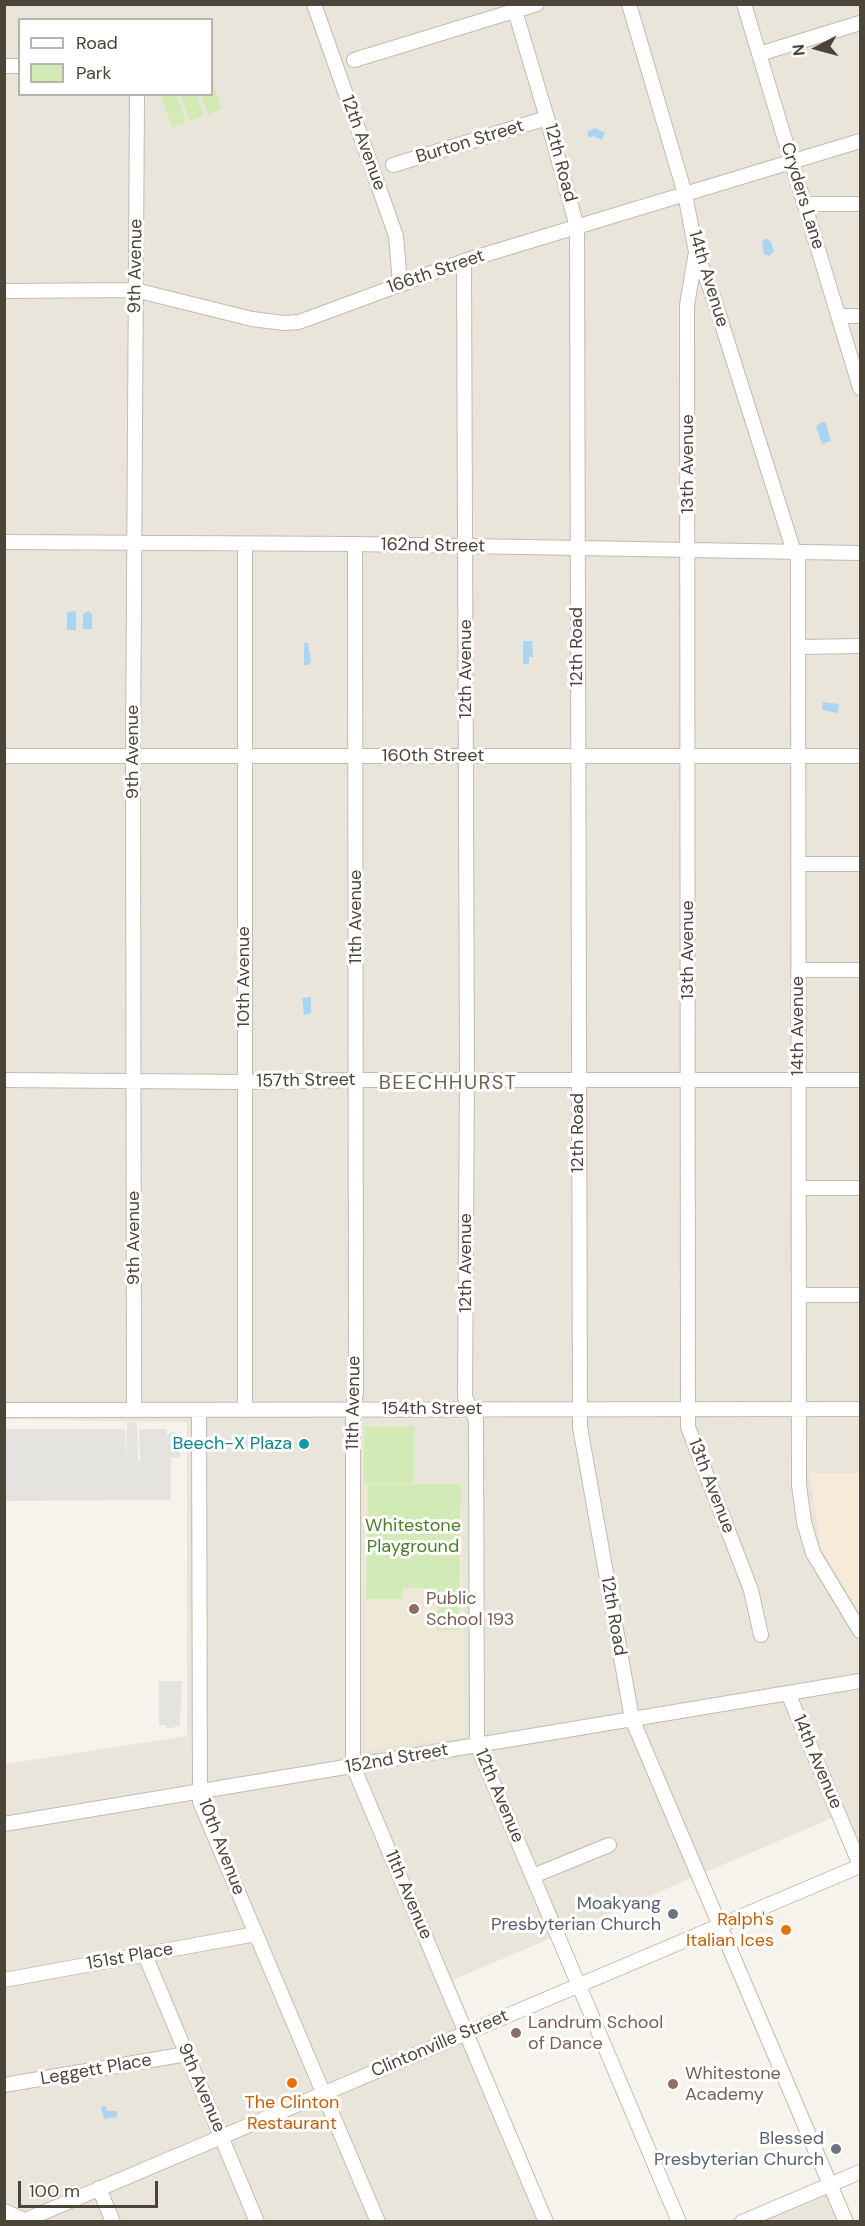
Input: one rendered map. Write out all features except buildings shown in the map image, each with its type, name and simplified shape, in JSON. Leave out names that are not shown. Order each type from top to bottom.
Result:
[{"type":"street","name":"12th Avenue","points":[[314,4],[396,236],[400,283]]},
{"type":"street","points":[[354,60],[514,8],[537,4]]},
{"type":"street","name":"14th Avenue","points":[[629,4],[685,194],[696,252],[712,293],[796,552],[800,1499],[813,1553],[861,1631]]},
{"type":"street","name":"Cryders Lane","points":[[744,4],[861,388]]},
{"type":"street","name":"12th Road","points":[[514,8],[548,118],[577,227],[580,1427],[632,1719],[846,2222]]},
{"type":"street","points":[[759,54],[861,23]]},
{"type":"street","name":"9th Avenue","points":[[134,1410],[133,756],[138,96]]},
{"type":"street","name":"Burton Street","points":[[393,165],[548,118]]},
{"type":"street","name":"166th Street","points":[[4,291],[135,290],[252,319],[291,323],[310,320],[400,283],[464,261],[861,141]]},
{"type":"street","points":[[804,204],[861,204]]},
{"type":"street","name":"13th Avenue","points":[[696,252],[687,305],[688,1427],[751,1590],[761,1635]]},
{"type":"street","name":"12th Avenue","points":[[464,261],[467,1080],[465,1399],[476,1420],[477,1745],[679,2222]]},
{"type":"street","points":[[838,316],[861,316]]},
{"type":"street","name":"162nd Street","points":[[4,542],[355,544],[861,553]]},
{"type":"street","name":"10th Avenue","points":[[245,544],[245,1410]]},
{"type":"street","name":"11th Avenue","points":[[355,544],[356,1392],[353,1409],[353,1766],[546,2222]]},
{"type":"street","points":[[798,647],[861,646]]},
{"type":"street","name":"160th Street","points":[[4,756],[861,756]]},
{"type":"street","points":[[798,864],[861,864]]},
{"type":"street","points":[[798,970],[861,970]]},
{"type":"street","name":"157th Street","points":[[4,1080],[244,1082],[861,1080]]},
{"type":"street","points":[[799,1188],[861,1188]]},
{"type":"street","points":[[799,1295],[861,1295]]},
{"type":"street","name":"154th Street","points":[[4,1410],[861,1409]]},
{"type":"street","name":"10th Avenue","points":[[199,1410],[200,1802],[378,2222]]},
{"type":"street","name":"152nd Street","points":[[4,1824],[861,1681]]},
{"type":"street","name":"14th Avenue","points":[[788,1692],[861,1865]]},
{"type":"street","points":[[533,1876],[609,1845]]},
{"type":"street","name":"Clintonville Street","points":[[22,2221],[861,1865]]},
{"type":"street","name":"151st Place","points":[[4,1980],[256,1934]]},
{"type":"street","name":"9th Avenue","points":[[145,1954],[257,2222]]},
{"type":"street","name":"Leggett Place","points":[[4,2085],[187,2054]]},
{"type":"street","points":[[742,2222],[861,2172]]},
{"type":"street","points":[[99,2188],[113,2222]]},
{"type":"street","points":[[4,2211],[22,2221]]},
{"type":"shaded area","points":[[5,5],[860,5],[860,1473],[810,1474],[821,1548],[860,1613],[860,1845],[846,1812],[453,1980],[554,2221],[5,2221],[5,1764],[187,1736],[187,1422],[5,1419]]},
{"type":"shaded area","points":[[127,1422],[137,1422],[138,1462],[140,1461],[139,1429],[167,1429],[167,1436],[172,1431],[178,1436],[173,1441],[180,1442],[180,1457],[171,1458],[171,1500],[5,1501],[5,1429],[125,1429],[126,1462]]},
{"type":"shaded area","points":[[810,1473],[860,1473],[860,1613],[821,1548]]},
{"type":"shaded area","name":"Public School 193","points":[[462,1483],[465,1735],[370,1750],[366,1746],[363,1484]]},
{"type":"shaded area","points":[[159,1681],[182,1681],[180,1726],[166,1729],[166,1725],[159,1725]]},
{"type":"shaded area","points":[[833,2176],[852,2222],[726,2222]]},
{"type":"green space","points":[[213,82],[222,109],[208,115],[201,96],[213,96]]},
{"type":"green space","points":[[161,96],[176,96],[186,122],[172,127]]},
{"type":"green space","points":[[180,96],[197,96],[204,116],[190,121]]},
{"type":"green space","points":[[364,1426],[414,1426],[414,1483],[364,1483]]},
{"type":"green space","name":"Whitestone Playground","points":[[368,1484],[461,1484],[459,1630],[437,1630],[437,1588],[403,1588],[402,1599],[366,1599]]},
{"type":"water","points":[[595,128],[605,133],[602,140],[593,136],[589,138],[587,132]]},
{"type":"water","points":[[766,238],[771,242],[774,251],[769,256],[764,254],[762,242]]},
{"type":"water","points":[[822,422],[826,423],[831,441],[822,444],[816,426]]},
{"type":"water","points":[[76,611],[76,630],[67,630],[67,612]]},
{"type":"water","points":[[88,611],[92,614],[92,629],[83,629],[83,614]]},
{"type":"water","points":[[523,641],[532,641],[533,657],[529,657],[529,664],[523,664]]},
{"type":"water","points":[[304,643],[308,643],[311,660],[309,665],[304,665]]},
{"type":"water","points":[[823,702],[839,704],[838,713],[822,710]]},
{"type":"water","points":[[311,997],[311,1013],[304,1015],[302,998]]},
{"type":"water","points":[[106,2106],[107,2111],[117,2111],[117,2117],[104,2119],[101,2107]]},
{"type":"place","name":"Beech-X Plaza","points":[[304,1444]]},
{"type":"place","name":"Public School 193","points":[[414,1609]]},
{"type":"place","name":"Moakyang Presbyterian Church","points":[[673,1914]]},
{"type":"place","name":"Ralph's Italian Ices","points":[[786,1930]]},
{"type":"place","name":"Landrum School of Dance","points":[[516,2033]]},
{"type":"place","name":"The Clinton Restaurant","points":[[292,2083]]},
{"type":"place","name":"Whitestone Academy","points":[[673,2084]]},
{"type":"place","name":"Blessed Presbyterian Church","points":[[836,2149]]},
{"type":"district","name":"BEECHHURST","points":[[448,1084]]}]
